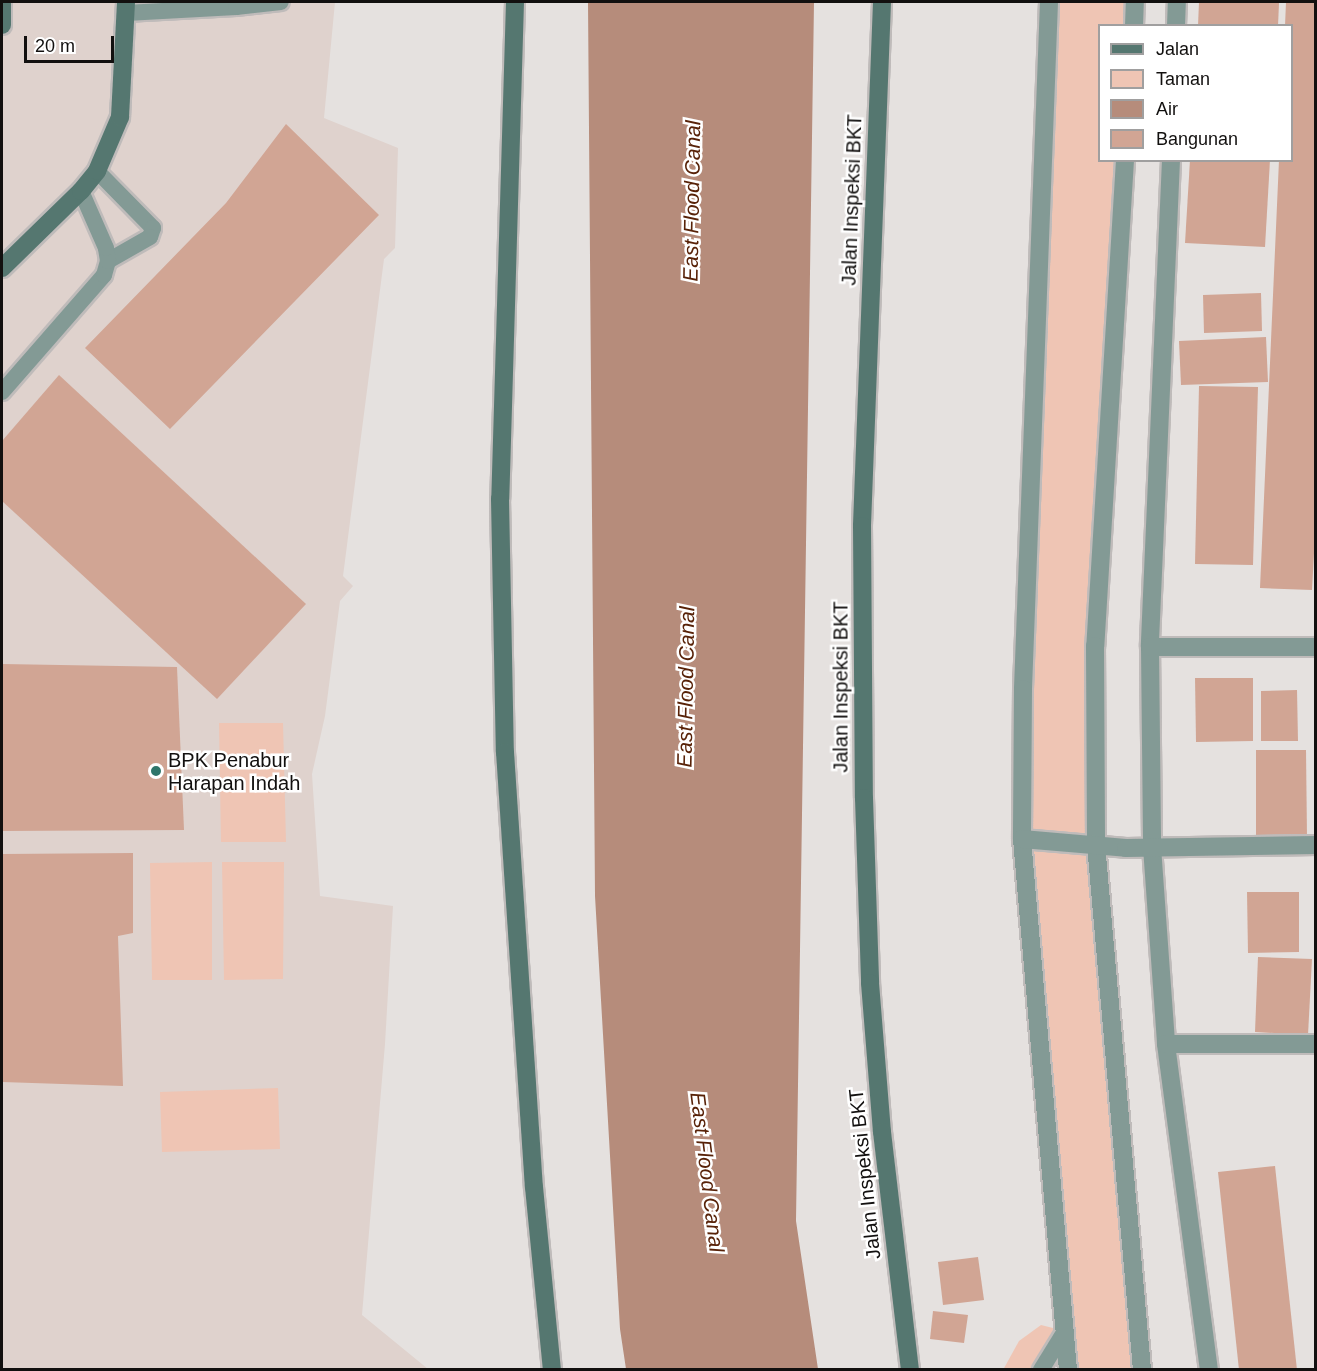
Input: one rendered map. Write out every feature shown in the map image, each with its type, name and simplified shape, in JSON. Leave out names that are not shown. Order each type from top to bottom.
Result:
[{"type":"street","points":[[2,2],[2,25]]},
{"type":"street","points":[[515,2],[500,499],[505,752],[533,1175],[552,1370]]},
{"type":"street","name":"Jalan Inspeksi BKT","points":[[882,2],[862,526],[864,798],[872,1006],[882,1132],[910,1370]]},
{"type":"street","points":[[1049,2],[1023,688],[1022,839],[1068,1370]]},
{"type":"street","points":[[1134,24],[1135,2]]},
{"type":"street","points":[[1176,24],[1177,2]]},
{"type":"street","points":[[2,268],[81,191],[97,171],[120,117],[126,7]]},
{"type":"street","points":[[1125,162],[1095,646],[1096,844],[1142,1370]]},
{"type":"street","points":[[1171,162],[1150,647],[1152,847],[1166,1044],[1209,1370]]},
{"type":"street","points":[[1150,647],[1316,647]]},
{"type":"street","points":[[1022,839],[1126,848],[1316,845]]},
{"type":"street","points":[[1166,1044],[1316,1044]]},
{"type":"lane","points":[[126,7],[236,7],[280,2]]},
{"type":"lane","points":[[97,171],[153,228],[150,237],[108,261]]},
{"type":"lane","points":[[2,392],[104,275],[108,261],[106,248],[81,191]]},
{"type":"lane","points":[[1041,1370],[1065,1331]]},
{"type":"shaded area","name":"BPK Penabur Harapan Indah","points":[[2,2],[335,2],[324,118],[398,148],[395,248],[384,259],[343,576],[353,586],[340,601],[325,716],[312,774],[320,896],[393,906],[385,1044],[362,1315],[428,1369],[2,1370]]},
{"type":"green space","points":[[1049,2],[1136,2],[1134,24],[1098,24],[1098,162],[1126,162],[1089,855],[1141,1369],[1071,1369],[1052,1187],[1023,689]]},
{"type":"green space","points":[[219,723],[283,723],[286,842],[221,842]]},
{"type":"green space","points":[[212,862],[212,980],[152,980],[150,863]]},
{"type":"green space","points":[[222,862],[284,862],[283,979],[224,980]]},
{"type":"green space","points":[[278,1088],[280,1149],[162,1152],[160,1092]]},
{"type":"green space","points":[[1041,1325],[1065,1331],[1041,1369],[1003,1370],[1019,1341]]},
{"type":"water","name":"East Flood Canal","points":[[588,2],[814,2],[796,1221],[818,1369],[626,1369],[620,1329],[595,896]]},
{"type":"building","points":[[1199,2],[1279,3],[1278,24],[1198,24]]},
{"type":"building","points":[[1286,2],[1316,2],[1316,517],[1312,590],[1260,588],[1279,162],[1293,162],[1293,24],[1285,24]]},
{"type":"building","points":[[286,124],[379,215],[170,429],[85,348],[226,203]]},
{"type":"building","points":[[1190,162],[1270,162],[1265,247],[1185,243]]},
{"type":"building","points":[[1261,293],[1262,331],[1204,333],[1203,295]]},
{"type":"building","points":[[1266,337],[1268,382],[1181,385],[1179,341]]},
{"type":"building","points":[[59,375],[306,604],[217,699],[2,501],[2,441]]},
{"type":"building","points":[[1199,386],[1258,387],[1253,565],[1195,564]]},
{"type":"building","points":[[2,664],[177,667],[184,830],[2,831]]},
{"type":"building","points":[[1195,678],[1253,678],[1253,741],[1196,742]]},
{"type":"building","points":[[1297,690],[1298,741],[1261,741],[1261,691]]},
{"type":"building","points":[[1256,750],[1306,750],[1307,837],[1256,837]]},
{"type":"building","points":[[133,853],[133,933],[118,936],[123,1086],[2,1082],[2,854]]},
{"type":"building","points":[[1247,892],[1299,892],[1299,952],[1248,953]]},
{"type":"building","points":[[1258,957],[1312,959],[1308,1035],[1255,1032]]},
{"type":"building","points":[[1275,1166],[1297,1370],[1239,1370],[1218,1172]]},
{"type":"building","points":[[978,1257],[984,1300],[943,1305],[938,1262]]},
{"type":"building","points":[[933,1311],[968,1315],[964,1343],[930,1339]]},
{"type":"place","name":"BPK Penabur Harapan Indah","points":[[156,771]]}]
